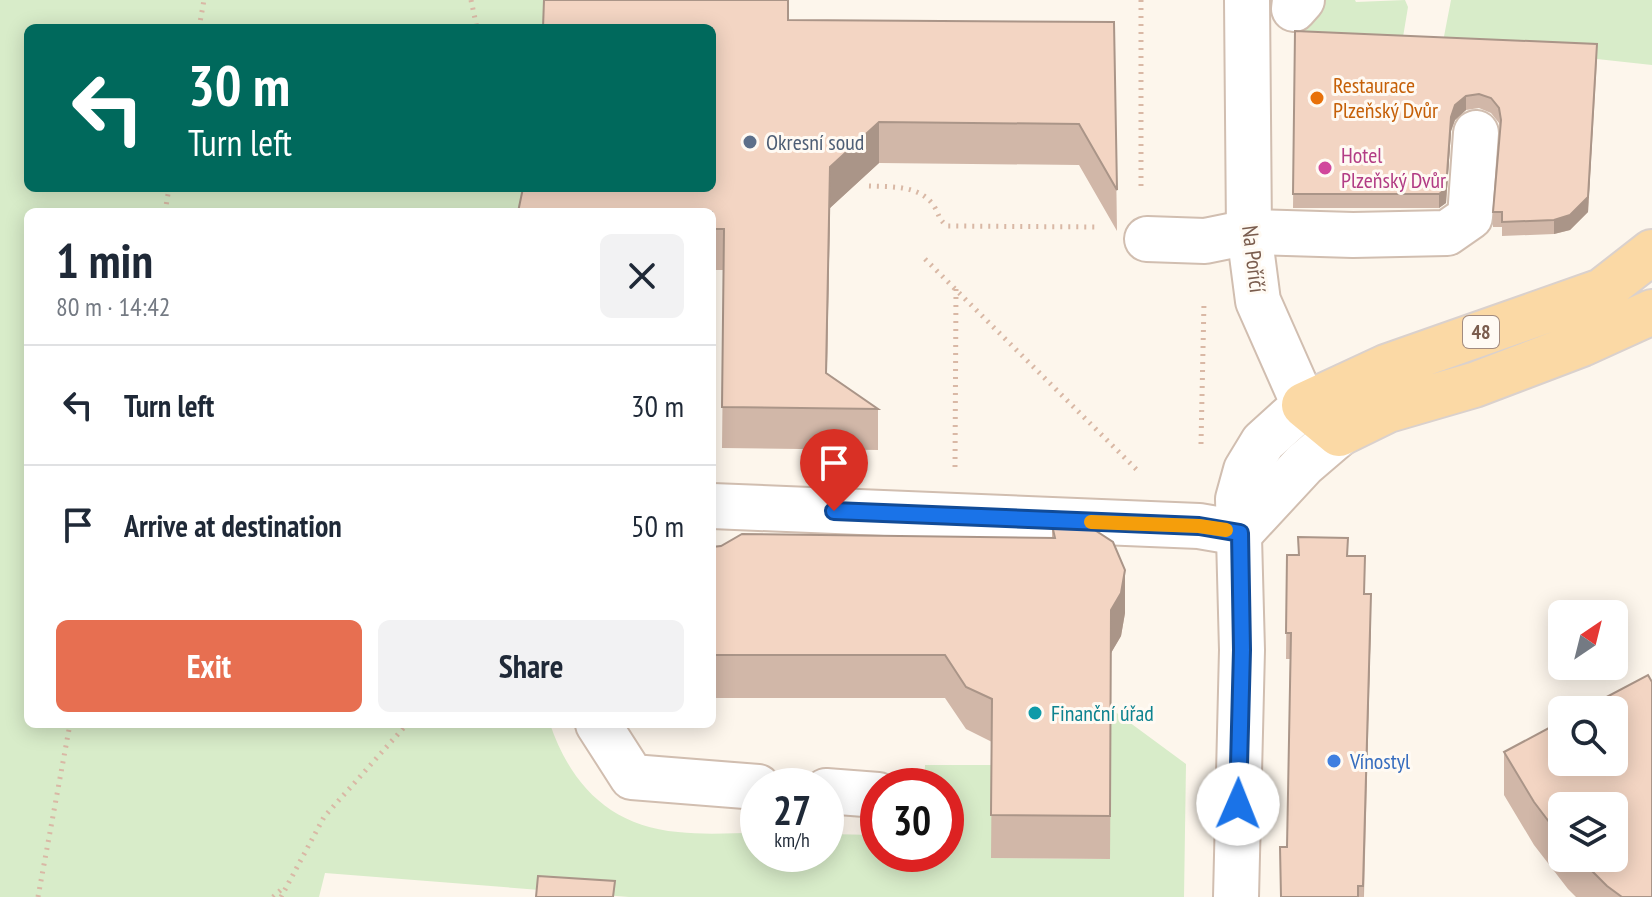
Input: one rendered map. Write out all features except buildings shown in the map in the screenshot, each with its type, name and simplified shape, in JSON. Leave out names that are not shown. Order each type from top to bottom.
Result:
[{"type":"main road","name":"48","points":[[1304,405],[1386,367],[1602,291],[1652,252]]},
{"type":"main road","name":"48","points":[[1339,434],[1388,410],[1474,385],[1582,344],[1652,312]]},
{"type":"main road","points":[[1304,405],[1339,434]]},
{"type":"street","name":"Na Poříčí","points":[[1247,0],[1249,232],[1258,301],[1304,405]]},
{"type":"street","points":[[1295,0],[1294,9],[1302,0]]},
{"type":"street","points":[[1133,222],[1205,241],[1249,232],[1353,235],[1447,233],[1470,217],[1476,133]]},
{"type":"street","points":[[1236,897],[1242,650],[1238,499],[1246,470],[1263,442],[1304,405]]},
{"type":"street","points":[[1240,533],[1304,464],[1339,434]]},
{"type":"street","points":[[716,506],[1199,526],[1240,533]]},
{"type":"street","points":[[601,728],[632,777],[740,786]]},
{"type":"path","points":[[200,24],[204,0]]},
{"type":"path","points":[[471,0],[476,24]]},
{"type":"path","points":[[869,186],[908,188],[927,197],[941,222],[948,226],[1133,222],[1141,0]]},
{"type":"path","points":[[925,259],[1141,473]]},
{"type":"path","points":[[955,479],[956,288]]},
{"type":"path","points":[[38,897],[69,728]]},
{"type":"path","points":[[281,897],[324,817],[403,728]]},
{"type":"path","points":[[273,897],[285,885]]},
{"type":"green space","points":[[0,0],[544,0],[544,24],[24,24],[24,192],[529,192],[527,208],[24,208],[24,728],[552,728],[569,766],[596,799],[613,811],[654,828],[708,834],[740,833],[740,872],[844,872],[844,834],[860,835],[860,872],[964,872],[964,768],[925,768],[925,765],[992,765],[992,858],[1110,859],[1110,708],[1186,764],[1184,897],[629,897],[325,873],[319,897],[0,897]]},
{"type":"green space","points":[[1302,0],[1405,0],[1408,7],[1401,49],[1295,46],[1294,9]]},
{"type":"green space","points":[[1451,0],[1652,0],[1652,65],[1597,59],[1441,52]]},
{"type":"slow traffic","points":[[1091,522],[1226,530]]},
{"type":"place","name":"Restaurace Plzeňský Dvůr","points":[[1317,98]]},
{"type":"place","name":"Okresní soud","points":[[750,142]]},
{"type":"place","name":"Hotel Plzeňský Dvůr","points":[[1325,168]]},
{"type":"place","name":"Finanční úřad","points":[[1035,713]]},
{"type":"place","name":"Vínostyl","points":[[1334,761]]},
{"type":"route","points":[[834,511],[1199,526],[1240,533],[1242,650],[1238,804]]}]
